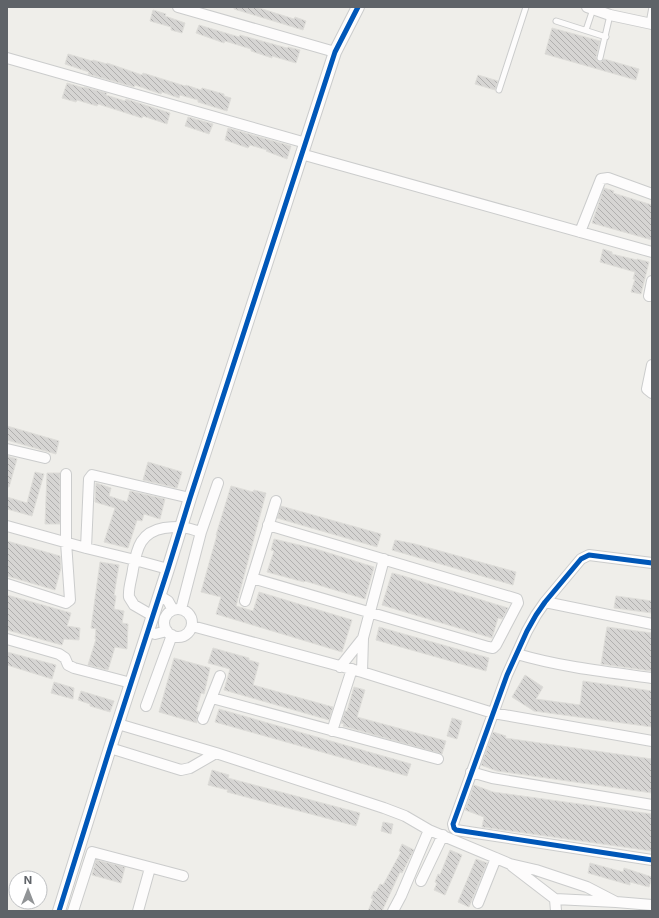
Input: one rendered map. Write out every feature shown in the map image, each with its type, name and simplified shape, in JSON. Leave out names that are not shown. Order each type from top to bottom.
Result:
[{"type":"street","points":[[178,7],[335,52]]},
{"type":"street","points":[[59,911],[181,526],[335,52],[358,7]]},
{"type":"street","points":[[590,8],[610,15],[651,24]]},
{"type":"street","points":[[7,58],[304,149],[580,232],[652,252]]},
{"type":"street","points":[[580,232],[601,179],[608,178],[652,194]]},
{"type":"street","points":[[649,296],[652,282]]},
{"type":"street","points":[[652,365],[647,386],[647,389],[652,393]]},
{"type":"street","points":[[7,448],[45,458]]},
{"type":"street","points":[[7,584],[69,602],[69,543],[66,474]]},
{"type":"street","points":[[85,548],[89,479],[91,476],[94,475],[190,498]]},
{"type":"street","points":[[170,633],[165,625],[165,619],[168,613],[177,609],[218,483]]},
{"type":"street","points":[[245,601],[276,501]]},
{"type":"street","points":[[252,578],[493,648],[518,603],[517,599],[268,525]]},
{"type":"street","points":[[7,526],[168,569]]},
{"type":"street","points":[[153,616],[134,605],[129,597],[135,560],[143,539],[154,530],[181,526],[201,532]]},
{"type":"street","points":[[652,563],[589,555],[581,559],[545,602],[536,615],[490,712],[453,824],[456,830],[652,860]]},
{"type":"street","points":[[332,731],[357,670],[363,638],[384,559]]},
{"type":"street","points":[[148,631],[155,634],[170,633],[177,636],[186,634],[192,626],[190,615],[186,611],[177,609],[168,600],[160,596]]},
{"type":"street","points":[[545,602],[652,624]]},
{"type":"street","points":[[192,626],[340,667],[357,670],[490,712],[652,741]]},
{"type":"street","points":[[146,706],[170,633]]},
{"type":"street","points":[[340,667],[363,638]]},
{"type":"street","points":[[7,639],[59,654],[65,658],[68,665],[74,668],[131,683]]},
{"type":"street","points":[[517,654],[573,667],[652,678]]},
{"type":"street","points":[[203,719],[220,676]]},
{"type":"street","points":[[212,698],[438,759]]},
{"type":"street","points":[[118,724],[384,808],[404,816],[429,830],[510,864],[536,870],[579,885],[616,902]]},
{"type":"street","points":[[110,748],[181,770],[190,768],[216,754]]},
{"type":"street","points":[[471,772],[499,779],[652,805]]},
{"type":"street","points":[[393,911],[401,896],[429,830]]},
{"type":"street","points":[[421,881],[443,835]]},
{"type":"street","points":[[79,847],[92,852],[183,876]]},
{"type":"street","points":[[73,911],[92,852]]},
{"type":"street","points":[[478,903],[496,858]]},
{"type":"street","points":[[510,864],[555,899],[651,904]]},
{"type":"street","points":[[138,911],[150,868]]},
{"type":"street","points":[[555,899],[556,911]]},
{"type":"lane","points":[[499,90],[526,7]]},
{"type":"lane","points":[[651,24],[652,7]]},
{"type":"lane","points":[[586,30],[590,8]]},
{"type":"lane","points":[[600,58],[610,15]]},
{"type":"lane","points":[[556,21],[606,37]]},
{"type":"building","points":[[234,7],[256,7],[294,19],[295,17],[306,21],[303,30],[234,9]]},
{"type":"building","points":[[153,10],[185,23],[182,33],[171,30],[171,27],[150,21]]},
{"type":"building","points":[[199,25],[239,37],[240,35],[287,48],[300,50],[296,63],[272,56],[272,58],[251,51],[251,49],[225,41],[224,43],[196,33]]},
{"type":"building","points":[[552,28],[600,41],[596,57],[597,61],[601,62],[604,59],[639,69],[636,80],[545,54]]},
{"type":"building","points":[[68,54],[92,61],[107,63],[142,75],[143,73],[185,86],[186,85],[201,90],[202,88],[224,94],[224,96],[231,98],[227,111],[180,95],[179,98],[162,92],[161,94],[135,85],[134,87],[88,74],[89,72],[65,64]]},
{"type":"building","points":[[478,75],[498,81],[495,90],[475,84]]},
{"type":"building","points":[[67,83],[107,93],[106,95],[125,101],[126,99],[170,113],[167,124],[98,104],[97,106],[77,100],[76,102],[62,98]]},
{"type":"building","points":[[188,117],[213,124],[209,134],[185,126]]},
{"type":"building","points":[[228,128],[291,146],[287,159],[266,151],[267,150],[250,145],[248,148],[225,140]]},
{"type":"building","points":[[604,188],[614,191],[613,193],[652,205],[652,240],[592,223]]},
{"type":"building","points":[[603,249],[612,252],[612,254],[649,262],[641,294],[631,292],[635,279],[633,279],[635,272],[600,262]]},
{"type":"building","points":[[7,426],[59,441],[56,454],[7,440]]},
{"type":"building","points":[[7,456],[17,459],[9,487],[7,487]]},
{"type":"building","points":[[148,462],[182,472],[177,488],[143,480]]},
{"type":"building","points":[[35,472],[44,474],[32,516],[7,509],[7,497],[27,503]]},
{"type":"building","points":[[47,473],[60,473],[60,524],[45,524]]},
{"type":"building","points":[[96,483],[111,488],[109,496],[127,502],[130,491],[165,499],[160,519],[144,514],[142,521],[137,520],[128,548],[104,542],[115,508],[95,502]]},
{"type":"building","points":[[231,486],[253,492],[254,490],[266,493],[236,606],[253,611],[259,592],[352,620],[342,652],[216,614],[221,597],[201,592]]},
{"type":"building","points":[[281,506],[381,534],[377,547],[277,518]]},
{"type":"building","points":[[274,539],[316,549],[374,567],[365,599],[305,581],[304,582],[267,572],[274,551],[271,550]]},
{"type":"building","points":[[395,540],[415,544],[516,572],[513,585],[392,550]]},
{"type":"building","points":[[7,541],[60,556],[61,568],[55,590],[7,576]]},
{"type":"building","points":[[100,562],[119,565],[114,595],[116,596],[114,609],[124,611],[122,623],[128,624],[127,649],[115,647],[108,670],[88,665],[96,639],[96,629],[91,628]]},
{"type":"building","points":[[392,573],[508,608],[502,619],[498,618],[492,638],[415,615],[382,605]]},
{"type":"building","points":[[7,595],[71,613],[67,626],[80,628],[79,640],[64,639],[62,645],[7,630]]},
{"type":"building","points":[[616,596],[652,601],[652,613],[614,608]]},
{"type":"building","points":[[379,627],[489,658],[486,671],[376,640]]},
{"type":"building","points":[[607,627],[652,633],[652,671],[601,664]]},
{"type":"building","points":[[213,648],[249,658],[249,660],[259,663],[253,685],[333,707],[329,720],[224,690],[230,669],[208,663]]},
{"type":"building","points":[[7,652],[56,665],[52,679],[7,665]]},
{"type":"building","points":[[174,658],[210,668],[204,694],[201,693],[196,711],[199,712],[197,723],[159,712]]},
{"type":"building","points":[[525,675],[543,687],[536,699],[580,705],[583,681],[652,691],[652,727],[534,711],[512,697]]},
{"type":"building","points":[[54,682],[74,688],[73,699],[51,693]]},
{"type":"building","points":[[354,687],[365,690],[357,717],[446,741],[442,754],[343,726],[344,724],[341,723],[345,711],[347,711]]},
{"type":"building","points":[[81,691],[114,701],[110,712],[90,706],[90,704],[78,700]]},
{"type":"building","points":[[219,709],[411,764],[407,776],[215,722]]},
{"type":"building","points":[[452,718],[462,721],[457,739],[447,736]]},
{"type":"building","points":[[493,732],[506,736],[505,738],[652,759],[652,793],[497,771],[481,765]]},
{"type":"building","points":[[212,770],[229,775],[228,778],[360,813],[356,826],[227,792],[228,790],[208,785]]},
{"type":"building","points":[[474,785],[493,792],[652,814],[652,851],[482,827],[484,817],[465,810]]},
{"type":"building","points":[[383,822],[393,824],[391,834],[381,831]]},
{"type":"building","points":[[402,844],[414,850],[402,873],[400,872],[382,911],[368,911],[373,899],[371,898],[374,891],[376,892],[380,884],[383,885],[401,852],[399,851]]},
{"type":"building","points":[[450,850],[462,855],[445,895],[434,890],[437,883],[435,882],[438,874],[440,875]]},
{"type":"building","points":[[476,859],[487,863],[469,907],[458,902]]},
{"type":"building","points":[[96,860],[125,867],[121,883],[92,875]]},
{"type":"building","points":[[590,863],[623,872],[624,868],[652,877],[649,887],[630,882],[630,885],[588,873]]},
{"type":"cycle path","points":[[59,911],[190,498],[335,52],[358,7]]},
{"type":"cycle path","points":[[652,563],[589,555],[581,559],[545,602],[527,631],[507,675],[453,824],[456,830],[652,860]]}]
